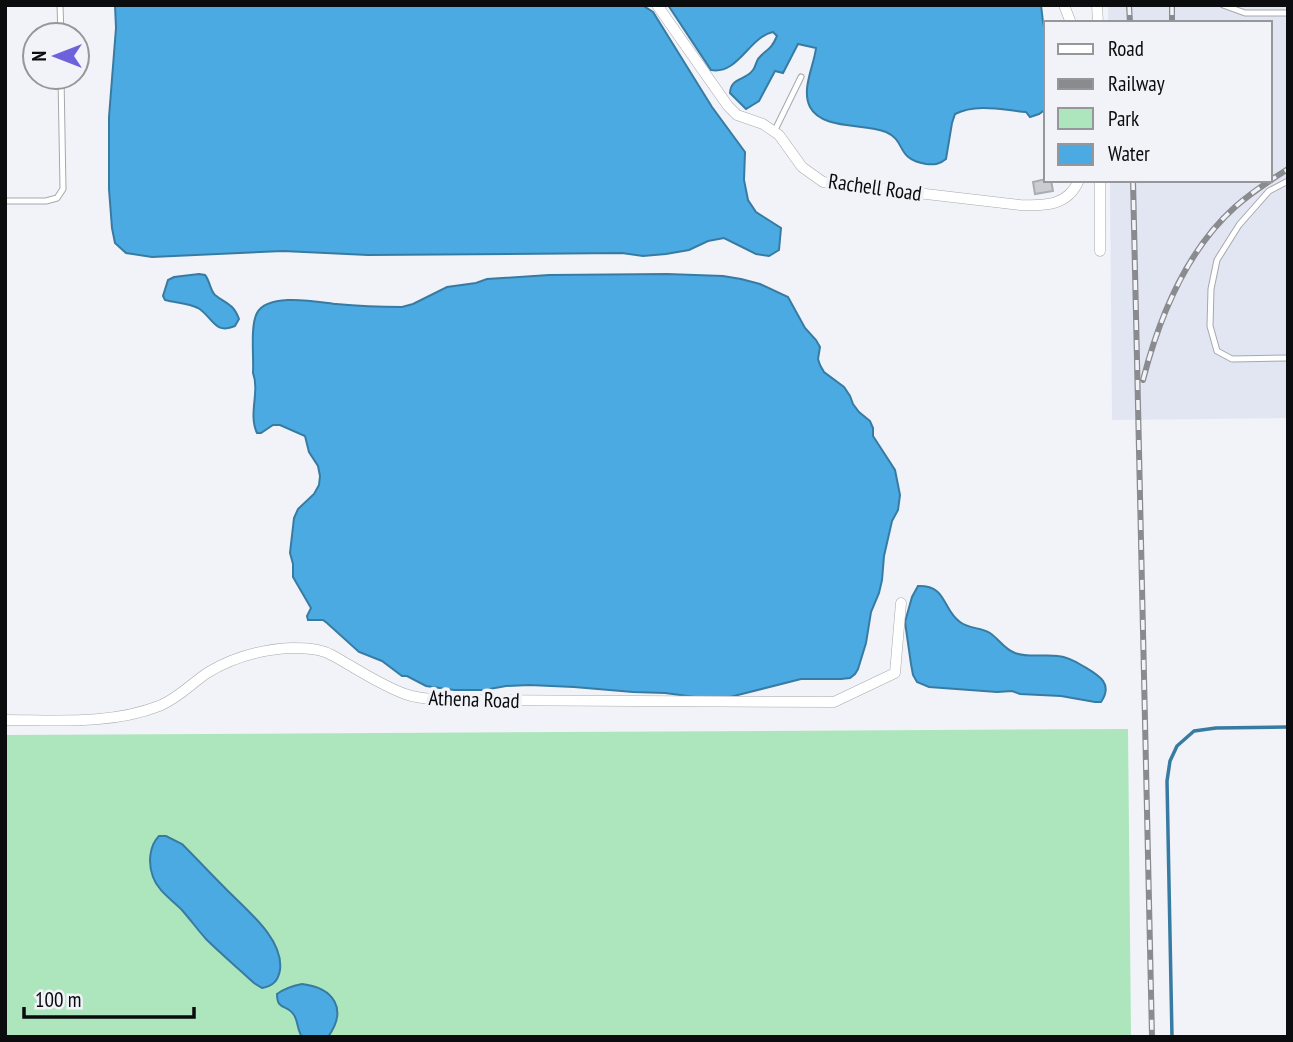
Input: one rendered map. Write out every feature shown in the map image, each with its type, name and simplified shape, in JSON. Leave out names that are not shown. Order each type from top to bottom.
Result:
[{"type":"street","name":"Rachell Road","points":[[657,5],[737,116],[763,124],[774,132],[802,167],[823,182],[1038,206],[1069,196],[1078,182]]},
{"type":"street","points":[[1100,182],[1100,251]]},
{"type":"street","name":"Athena Road","points":[[5,720],[71,721],[137,712],[170,701],[206,674],[242,656],[293,648],[312,648],[327,652],[391,688],[421,698],[834,702],[895,673],[901,603]]},
{"type":"lane","points":[[1223,5],[1245,13],[1288,13]]},
{"type":"lane","points":[[774,132],[801,77]]},
{"type":"lane","points":[[5,201],[46,201],[57,198],[63,189],[61,91]]},
{"type":"lane","points":[[1288,181],[1269,191],[1238,225],[1217,260],[1210,289],[1210,326],[1217,351],[1232,359],[1288,358]]},
{"type":"shaded area","points":[[1108,5],[1288,5],[1288,418],[1112,420],[1110,182],[1272,182],[1272,21],[1108,21]]},
{"type":"green space","points":[[1128,729],[1131,1037],[5,1037],[5,735]]},
{"type":"water","points":[[115,5],[642,5],[653,12],[712,107],[745,152],[744,180],[748,200],[756,212],[781,228],[779,250],[769,256],[756,254],[724,238],[708,241],[689,250],[643,256],[622,253],[368,255],[283,251],[152,257],[126,253],[115,243],[109,189],[109,117],[116,28]]},
{"type":"water","points":[[668,5],[1041,5],[1044,26],[1044,110],[1030,117],[1026,112],[990,108],[955,114],[946,159],[935,164],[916,162],[905,154],[897,140],[886,132],[834,123],[816,114],[810,107],[807,93],[816,48],[798,44],[783,73],[775,71],[759,101],[746,109],[730,93],[731,88],[753,70],[758,59],[777,36],[773,32],[765,35],[729,67],[711,70]]},
{"type":"water","points":[[667,274],[741,279],[760,284],[788,297],[805,328],[820,347],[818,359],[824,372],[844,387],[859,412],[870,421],[873,436],[895,470],[900,495],[898,510],[892,521],[879,593],[871,612],[866,643],[855,674],[841,679],[801,679],[730,697],[529,685],[454,690],[426,686],[402,676],[382,661],[359,652],[323,620],[308,620],[311,608],[293,577],[290,553],[294,518],[298,509],[314,494],[320,476],[305,436],[280,425],[273,425],[257,433],[254,411],[253,333],[257,313],[263,307],[282,300],[306,300],[402,307],[447,287],[487,279],[549,275]]},
{"type":"water","points":[[205,275],[215,295],[234,310],[239,319],[235,326],[218,327],[198,308],[165,300],[163,296],[168,280]]},
{"type":"water","points":[[918,586],[934,589],[960,622],[990,633],[1011,651],[1026,655],[1061,657],[1089,669],[1099,676],[1105,685],[1105,695],[1101,702],[1012,691],[929,687],[917,682],[913,675],[905,622]]},
{"type":"water","points":[[159,836],[166,836],[182,844],[261,924],[276,946],[280,958],[279,974],[272,984],[262,988],[254,983],[206,939],[158,886],[150,861],[151,850]]},
{"type":"water","points":[[302,984],[322,990],[330,995],[334,1002],[337,1017],[328,1037],[302,1037],[294,1015],[277,999],[277,994]]},
{"type":"building","points":[[1044,179],[1044,182],[1051,182],[1053,191],[1035,194],[1033,182]]},
{"type":"waterway","points":[[1172,1037],[1167,781],[1170,761],[1177,746],[1194,731],[1288,727]]},
{"type":"railway","points":[[1129,5],[1130,21]]},
{"type":"railway","points":[[1172,5],[1172,21]]},
{"type":"railway","points":[[1272,180],[1288,169]]},
{"type":"railway","points":[[1133,182],[1152,1037]]},
{"type":"railway","points":[[1143,380],[1166,309],[1189,264],[1218,224],[1235,207],[1269,182]]}]
